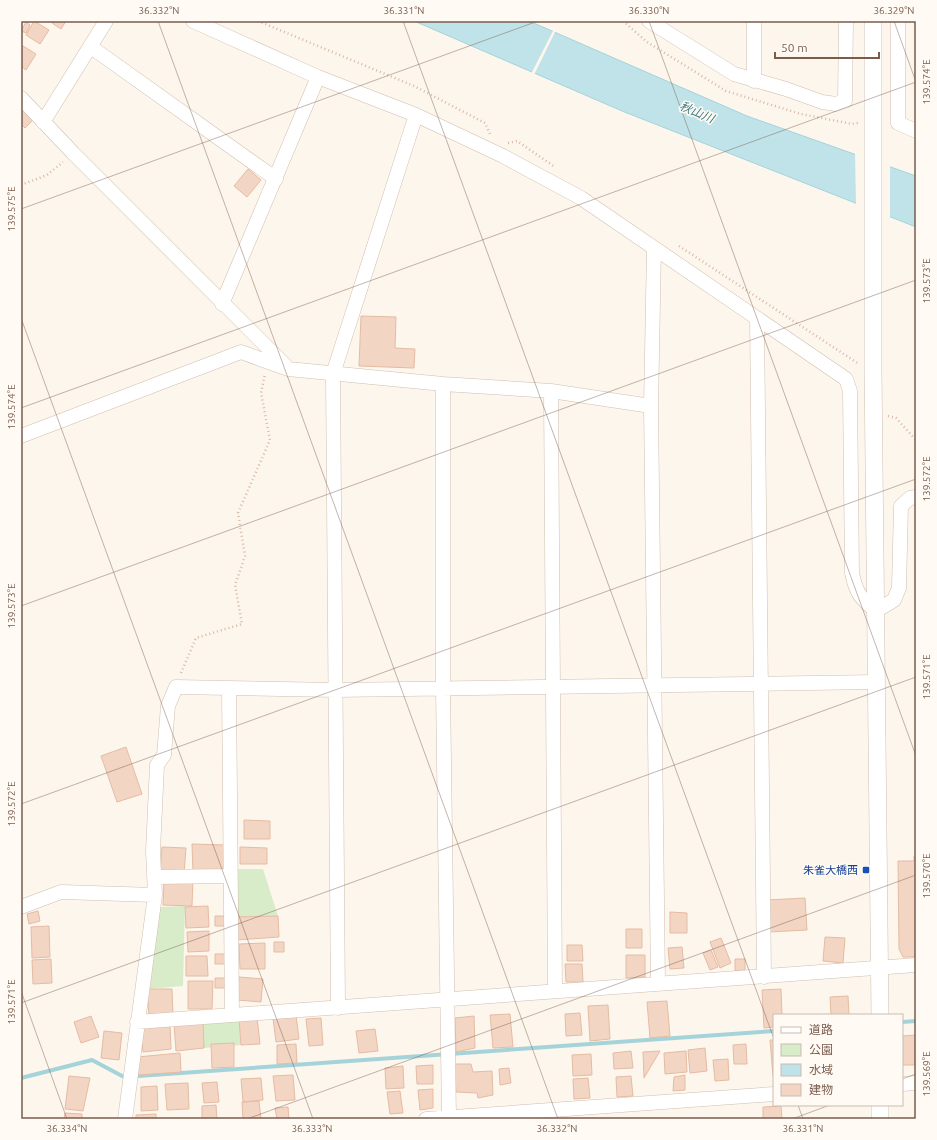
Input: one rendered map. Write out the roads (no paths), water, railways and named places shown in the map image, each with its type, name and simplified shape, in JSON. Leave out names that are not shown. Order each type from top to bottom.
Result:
[{"type":"street","points":[[43,122],[106,21]]},
{"type":"street","points":[[193,21],[318,77],[416,115],[502,156],[581,198],[846,379],[850,392],[852,573],[855,589],[863,601],[876,611]]},
{"type":"street","points":[[649,21],[734,74],[786,89],[822,102],[836,104],[846,101],[846,21]]},
{"type":"street","points":[[754,21],[754,81]]},
{"type":"street","points":[[873,21],[873,370],[880,1014]]},
{"type":"street","points":[[898,21],[898,123],[916,131]]},
{"type":"street","points":[[91,47],[276,179]]},
{"type":"street","points":[[222,304],[318,77]]},
{"type":"street","points":[[21,98],[73,154],[288,369]]},
{"type":"street","points":[[338,1008],[333,374],[416,115]]},
{"type":"street","points":[[654,249],[651,406],[658,984]]},
{"type":"street","points":[[757,318],[764,977]]},
{"type":"street","points":[[21,436],[241,352],[288,369],[443,384],[551,392],[651,406]]},
{"type":"street","points":[[443,384],[444,689],[449,1118]]},
{"type":"street","points":[[551,392],[555,990]]},
{"type":"street","points":[[876,611],[885,607],[894,600],[899,588],[901,506],[910,498],[916,497]]},
{"type":"street","points":[[125,1119],[154,895],[157,765],[164,755],[168,706],[176,687],[336,690],[552,686],[761,685],[876,682]]},
{"type":"street","points":[[229,688],[232,1015]]},
{"type":"street","points":[[154,877],[230,876]]},
{"type":"street","points":[[21,907],[61,892],[154,895]]},
{"type":"street","points":[[137,1022],[448,1000],[555,990],[764,977],[916,965]]},
{"type":"street","points":[[903,1084],[916,1083]]},
{"type":"street","points":[[426,1119],[773,1094]]},
{"type":"street","points":[[880,1106],[880,1119]]},
{"type":"water","name":"秋山川","points":[[414,21],[529,21],[747,116],[916,176],[916,227],[622,111]]},
{"type":"waterway","points":[[903,1022],[916,1021]]},
{"type":"waterway","points":[[21,1078],[92,1060],[124,1077],[773,1031]]},
{"type":"place","name":"朱雀大橋西","points":[[866,870]]}]
